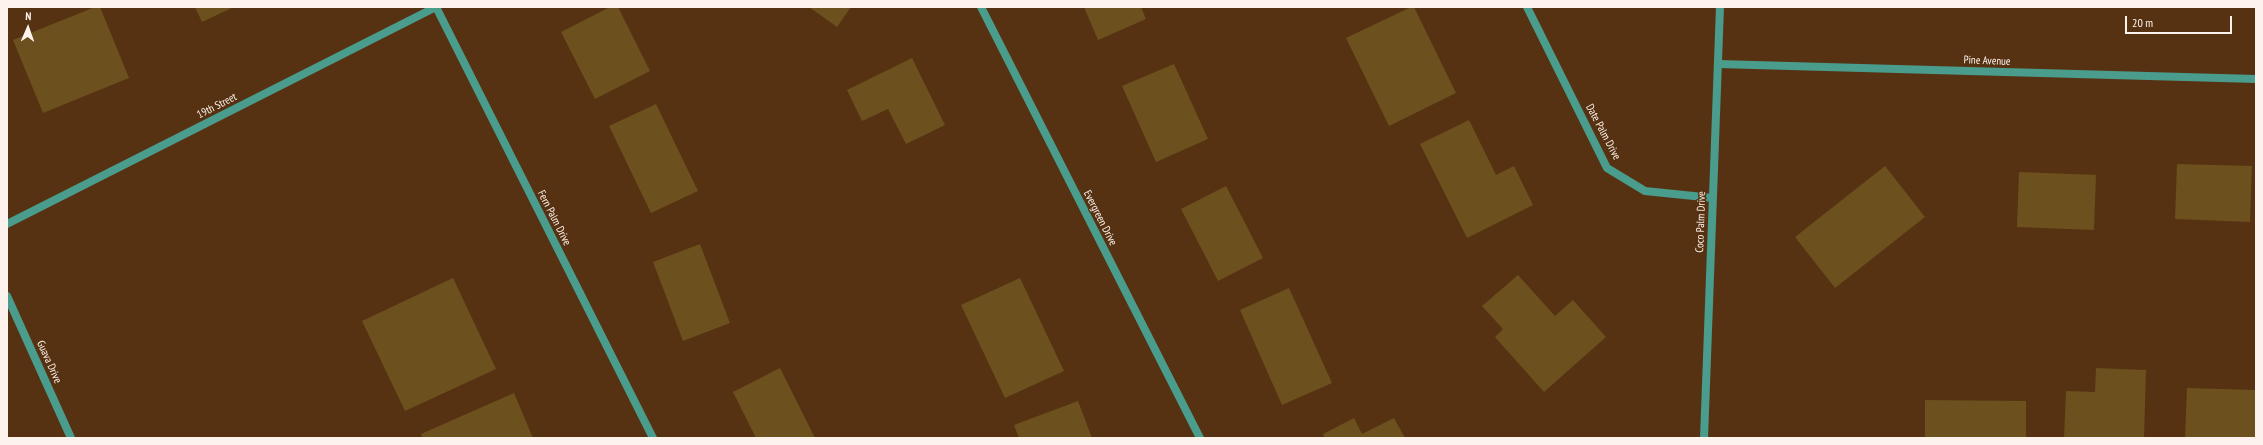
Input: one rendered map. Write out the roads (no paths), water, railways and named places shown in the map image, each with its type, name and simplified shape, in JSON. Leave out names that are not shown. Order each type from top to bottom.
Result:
[{"type":"street","name":"19th Street","points":[[7,224],[436,7]]},
{"type":"street","name":"Fern Palm Drive","points":[[436,7],[653,438]]},
{"type":"street","name":"Evergreen Drive","points":[[980,7],[1200,438]]},
{"type":"street","name":"Date Palm Drive","points":[[1527,7],[1607,168],[1645,191],[1713,198]]},
{"type":"street","name":"Coco Palm Drive","points":[[1704,438],[1720,7]]},
{"type":"street","name":"Pine Avenue","points":[[1718,64],[2256,79]]},
{"type":"street","name":"Guava Drive","points":[[7,296],[71,438]]}]
